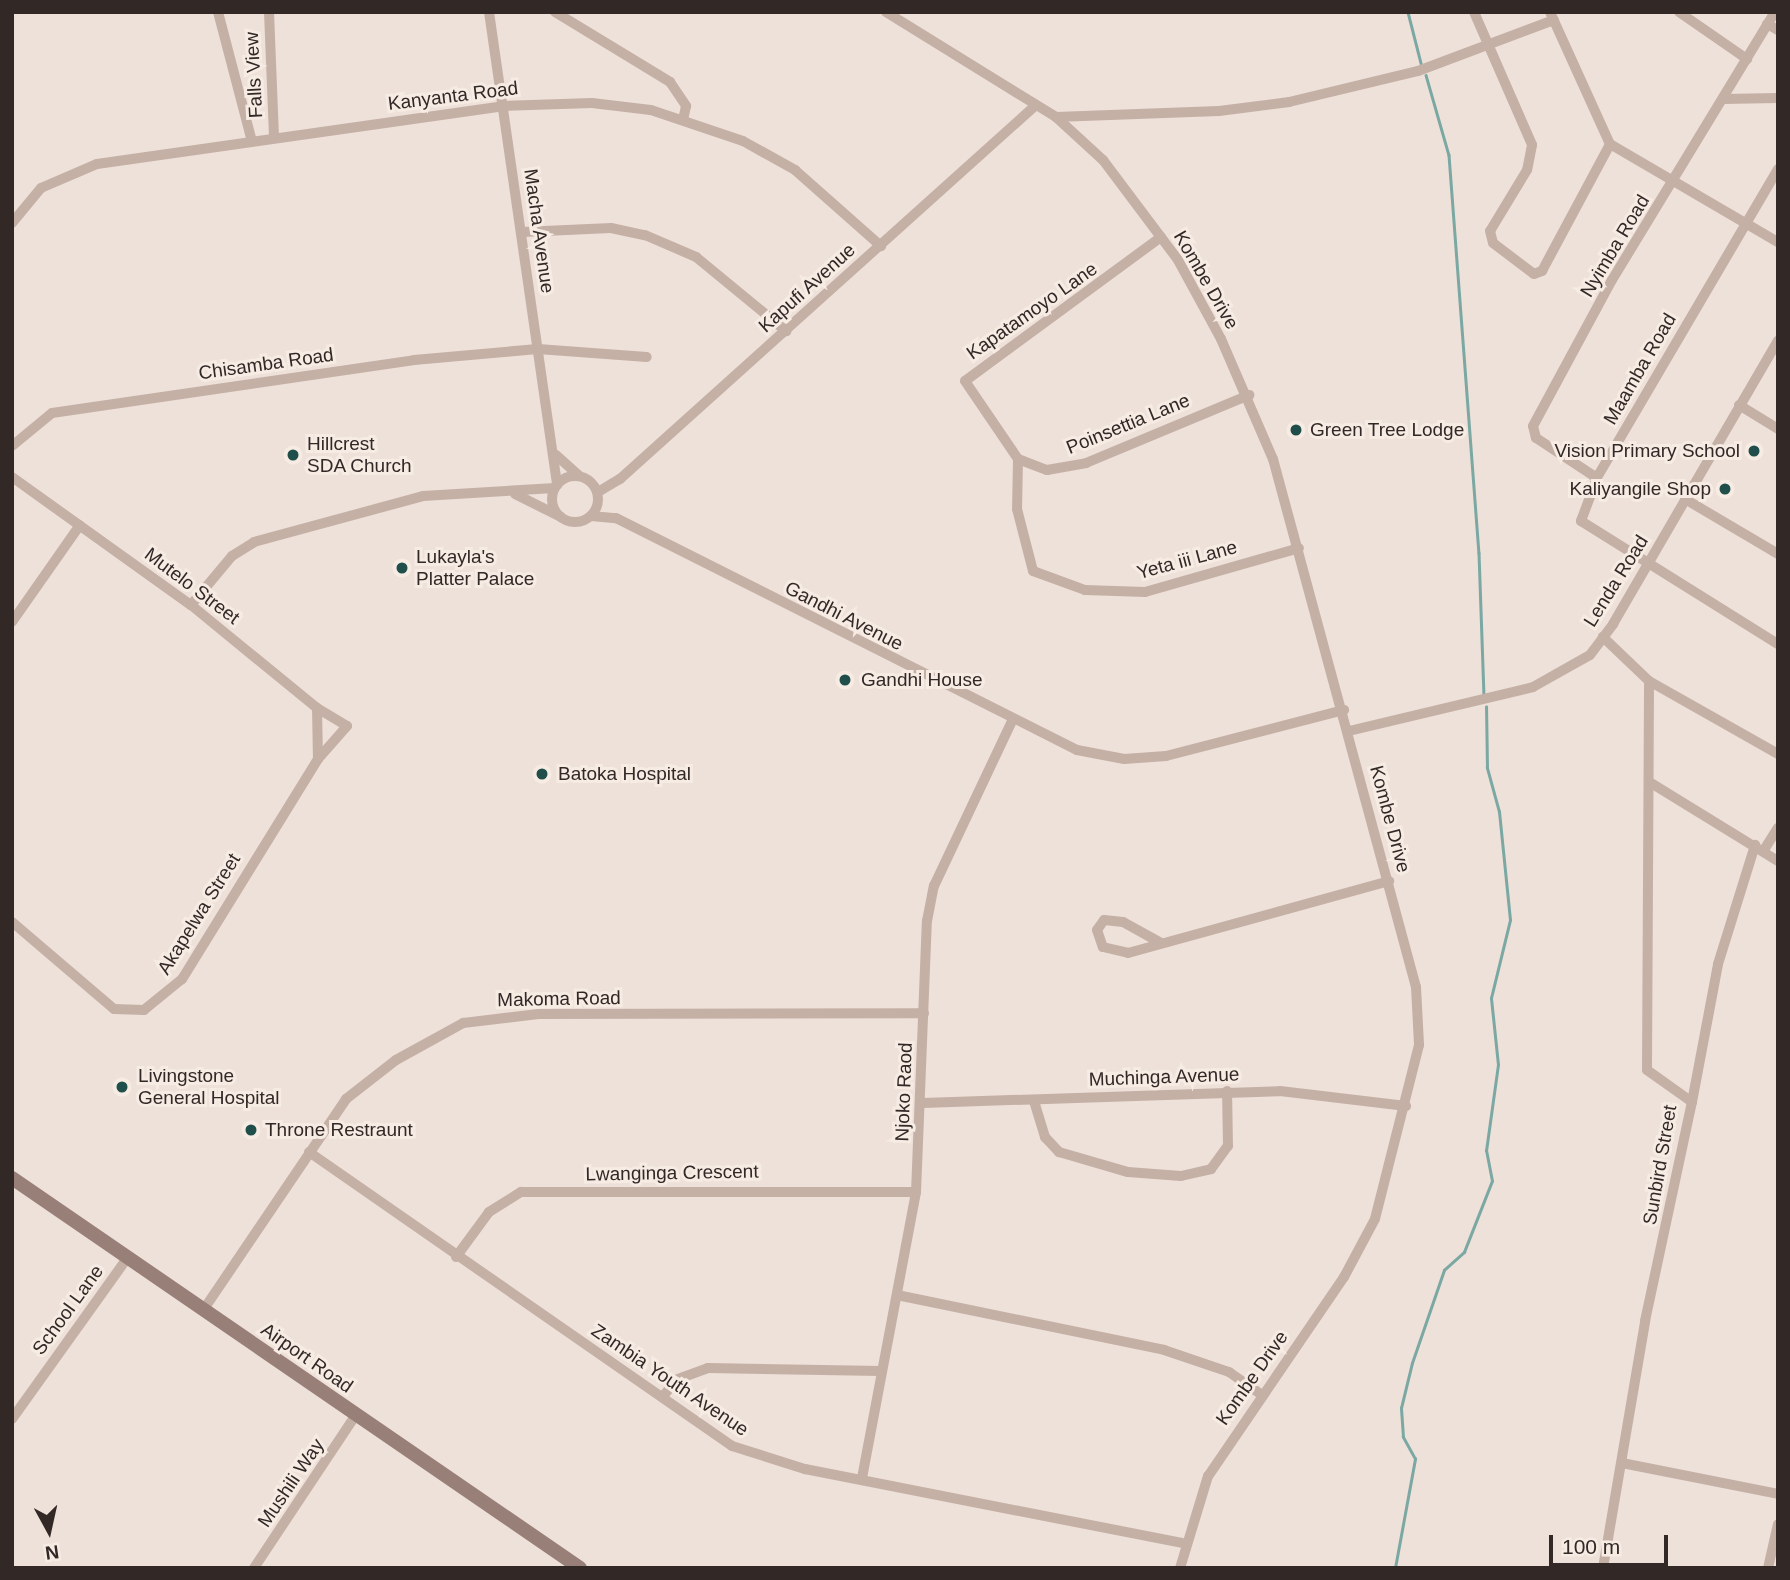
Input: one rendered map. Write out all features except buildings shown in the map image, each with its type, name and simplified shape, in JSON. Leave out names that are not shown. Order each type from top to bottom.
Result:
[{"type":"street","name":"Falls View","points":[[218,12],[251,138]]},
{"type":"street","name":"Falls View","points":[[269,12],[274,136]]},
{"type":"street","name":"Macha Avenue","points":[[489,12],[556,455],[556,486]]},
{"type":"street","points":[[555,12],[670,82],[686,106],[682,120]]},
{"type":"street","name":"Kombe Drive","points":[[886,12],[1056,117],[1103,160],[1161,237],[1249,395],[1299,548],[1344,710],[1389,881],[1419,1012],[1419,1045],[1406,1106],[1364,1244],[1208,1476],[1180,1568]]},
{"type":"street","points":[[1474,12],[1532,145],[1527,170],[1490,230],[1493,243],[1534,274],[1542,271],[1610,144]]},
{"type":"street","points":[[1679,12],[1747,59]]},
{"type":"street","name":"Nyimba Road","points":[[1597,478],[1536,438],[1533,426],[1774,12]]},
{"type":"street","points":[[1056,117],[1219,111],[1289,102],[1418,71],[1489,45],[1552,16],[1610,144],[1778,242]]},
{"type":"street","points":[[1767,24],[1778,30]]},
{"type":"street","points":[[1723,99],[1778,98]]},
{"type":"street","name":"Kanyanta Road","points":[[12,223],[41,188],[61,175],[251,138],[503,106],[592,103],[682,120],[743,141],[795,170],[881,246]]},
{"type":"street","name":"Kapufi Avenue","points":[[598,495],[786,331],[1037,105]]},
{"type":"street","name":"Maamba Road","points":[[1648,565],[1583,526],[1597,478],[1778,169]]},
{"type":"street","points":[[522,232],[599,227],[645,235],[696,257],[786,331]]},
{"type":"street","name":"Kapatamoyo Lane","points":[[1018,459],[967,379],[1161,237]]},
{"type":"street","name":"Lenda Road","points":[[1349,731],[1533,687],[1571,669],[1603,637],[1778,341]]},
{"type":"street","name":"Chisamba Road","points":[[12,446],[52,413],[414,360],[538,349],[647,357]]},
{"type":"street","name":"Poinsettia Lane","points":[[1018,459],[1047,470],[1086,463],[1249,395]]},
{"type":"street","points":[[1739,405],[1778,429]]},
{"type":"street","points":[[514,494],[564,518],[577,521],[591,516],[598,495],[556,455]]},
{"type":"street","name":"Yeta iii Lane","points":[[1018,459],[1021,539],[1033,571],[1054,582],[1105,592],[1145,592],[1299,548]]},
{"type":"street","points":[[191,605],[232,555],[254,542],[423,496],[514,494],[556,486],[579,476]]},
{"type":"street","name":"Mutelo Street","points":[[12,477],[191,605],[317,708],[347,726]]},
{"type":"street","points":[[556,486],[554,508],[564,518]]},
{"type":"street","name":"Gandhi Avenue","points":[[598,495],[616,518]]},
{"type":"street","points":[[1685,499],[1778,554]]},
{"type":"street","name":"Gandhi Avenue","points":[[591,516],[616,518],[1012,720],[1077,750],[1124,759],[1187,753],[1344,710]]},
{"type":"street","points":[[12,622],[80,525]]},
{"type":"street","points":[[1648,565],[1778,644]]},
{"type":"street","points":[[1603,637],[1648,681],[1778,754]]},
{"type":"street","name":"Sunbird Street","points":[[1603,1568],[1645,1321],[1692,1102],[1647,1070],[1651,783],[1648,681]]},
{"type":"street","points":[[317,708],[318,759]]},
{"type":"street","name":"Njoko Raod","points":[[862,1478],[916,1192],[923,1103],[924,1013],[934,886],[1012,720]]},
{"type":"street","name":"Akapelwa Street","points":[[12,922],[114,1009],[144,1010],[182,979],[318,759],[347,726]]},
{"type":"street","points":[[1651,783],[1778,861]]},
{"type":"street","points":[[1764,850],[1778,828]]},
{"type":"street","points":[[1692,1102],[1718,964],[1755,845]]},
{"type":"street","points":[[1161,943],[1123,922],[1104,920],[1097,930],[1103,947],[1118,953],[1161,943],[1389,881]]},
{"type":"street","name":"Makoma Road","points":[[204,1309],[309,1152],[364,1081],[439,1035],[492,1016],[924,1013]]},
{"type":"street","points":[[1034,1101],[1045,1137],[1059,1152],[1128,1172],[1181,1176],[1211,1169],[1228,1146],[1227,1091]]},
{"type":"street","name":"Muchinga Avenue","points":[[923,1103],[1280,1091],[1406,1106]]},
{"type":"street","name":"Zambia Youth Avenue","points":[[309,1152],[456,1257],[662,1397],[752,1454],[1186,1544]]},
{"type":"street","name":"Airport Road","points":[[12,1178],[204,1309],[562,1563],[580,1568]]},
{"type":"street","name":"Lwanginga Crescent","points":[[456,1257],[489,1212],[521,1192],[916,1192]]},
{"type":"street","name":"School Lane","points":[[12,1419],[128,1257]]},
{"type":"street","points":[[897,1295],[1164,1350],[1229,1372],[1262,1395]]},
{"type":"street","points":[[662,1397],[678,1378],[708,1368],[881,1371]]},
{"type":"street","name":"Mushili Way","points":[[254,1568],[355,1416]]},
{"type":"street","points":[[1622,1463],[1778,1494]]},
{"type":"street","points":[[1768,1568],[1778,1524]]},
{"type":"waterway","points":[[1408,12],[1421,63]]},
{"type":"waterway","points":[[1426,75],[1449,155],[1479,553],[1484,693]]},
{"type":"waterway","points":[[1395,1568],[1415,1459],[1403,1437],[1401,1408],[1412,1363],[1444,1270],[1464,1252],[1492,1181],[1486,1151],[1498,1065],[1491,998],[1510,920],[1499,812],[1487,768],[1486,707]]},
{"type":"place","name":"Green Tree Lodge","points":[[1296,430]]},
{"type":"place","name":"Vision Primary School","points":[[1754,451]]},
{"type":"place","name":"Hillcrest SDA Church","points":[[293,455]]},
{"type":"place","name":"Kaliyangile Shop","points":[[1725,489]]},
{"type":"place","name":"Lukayla's Platter Palace","points":[[402,568]]},
{"type":"place","name":"Gandhi House","points":[[845,680]]},
{"type":"place","name":"Batoka Hospital","points":[[542,774]]},
{"type":"place","name":"Livingstone General Hospital","points":[[122,1087]]},
{"type":"place","name":"Throne Restraunt","points":[[251,1130]]}]
